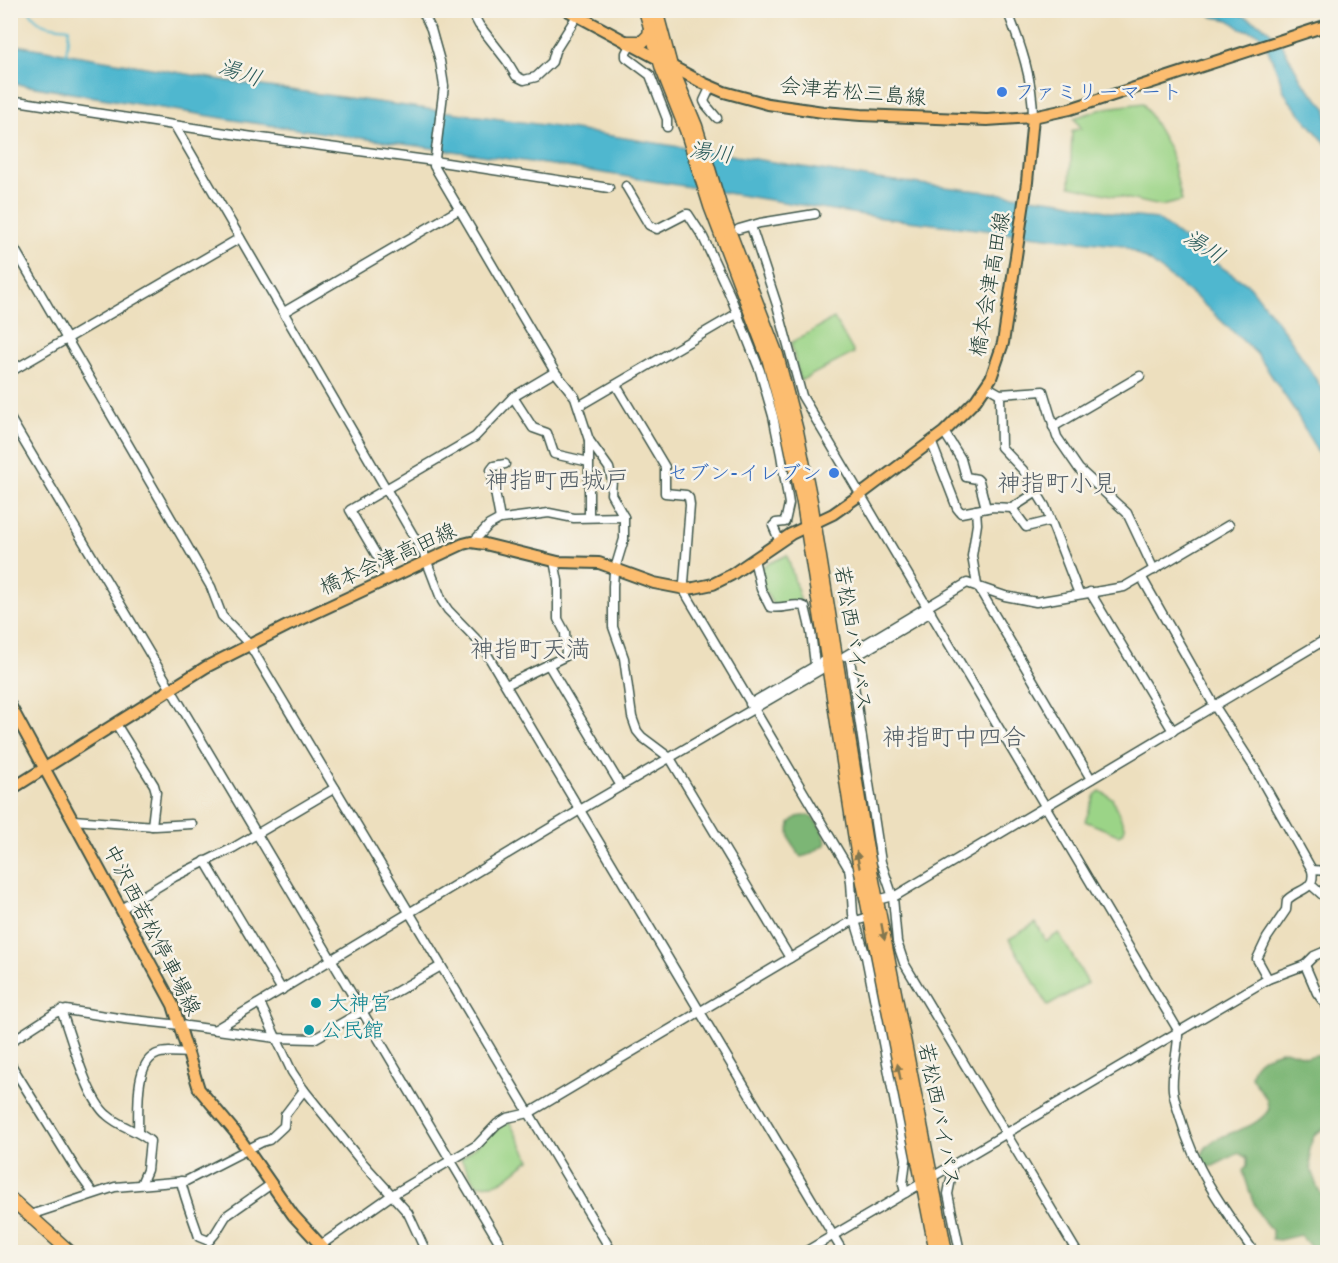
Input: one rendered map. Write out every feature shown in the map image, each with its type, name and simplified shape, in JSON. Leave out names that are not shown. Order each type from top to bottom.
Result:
[{"type":"highway","points":[[645,10],[659,59],[691,128]]},
{"type":"highway","points":[[656,10],[671,66],[684,96],[691,128]]},
{"type":"highway","points":[[629,43],[642,42],[649,35],[650,28]]},
{"type":"highway","name":"若松西バイパス","points":[[691,128],[768,358],[811,524],[857,852],[869,917],[927,1181],[946,1252]]},
{"type":"highway","name":"若松西バイパス","points":[[832,662],[927,1181],[936,1252]]},
{"type":"highway","points":[[10,1197],[70,1252]]},
{"type":"main road","name":"会津若松三島線","points":[[572,13],[707,84],[750,100],[823,112],[987,120],[1033,117],[1076,107],[1328,25]]},
{"type":"main road","points":[[684,96],[690,86],[707,84]]},
{"type":"main road","name":"橋本会津高田線","points":[[10,790],[171,688],[249,644],[453,548],[473,542],[554,561],[592,562],[616,568],[654,583],[685,589],[698,588],[718,582],[780,542],[841,508],[944,432],[971,406],[986,386],[998,362],[1003,343],[1027,183],[1033,117]]},
{"type":"main road","name":"中沢西若松停車場線","points":[[10,705],[173,1005],[199,1089],[223,1117],[293,1215],[324,1249]]},
{"type":"street","points":[[422,10],[431,29],[444,86],[434,161],[439,176],[555,372],[575,397],[579,406],[589,440],[589,516]]},
{"type":"street","points":[[471,10],[479,25],[516,76],[524,80],[536,77],[552,62],[572,13]]},
{"type":"street","points":[[1007,10],[1027,68],[1033,101],[1033,117]]},
{"type":"street","points":[[629,43],[626,57],[650,75],[667,119],[667,127]]},
{"type":"street","points":[[707,84],[704,101],[717,118]]},
{"type":"street","points":[[10,100],[609,188]]},
{"type":"street","points":[[175,126],[386,488],[426,561],[442,601],[482,644],[843,1252]]},
{"type":"street","points":[[626,186],[653,228],[657,229],[688,214],[706,242],[738,312],[760,371],[781,454],[789,508],[785,522],[776,523],[773,526],[780,542]]},
{"type":"street","points":[[284,312],[460,209]]},
{"type":"street","points":[[739,229],[815,214]]},
{"type":"street","points":[[751,225],[777,304],[801,393],[1178,1030],[1172,1077],[1173,1092],[1187,1141],[1211,1191],[1254,1252]]},
{"type":"street","points":[[10,372],[240,238]]},
{"type":"street","points":[[706,242],[715,238]]},
{"type":"street","points":[[10,242],[211,587],[222,616],[249,644],[612,1252]]},
{"type":"street","points":[[579,406],[738,312]]},
{"type":"street","points":[[390,578],[350,510],[475,437],[513,397],[555,372]]},
{"type":"street","points":[[1053,427],[1140,376]]},
{"type":"street","points":[[616,385],[665,467],[665,493],[686,495],[688,498],[685,589],[697,614],[849,869],[854,921],[866,957],[906,1160],[903,1182],[905,1193]]},
{"type":"street","points":[[986,386],[1000,394],[1043,391],[1057,437],[1080,469],[1127,513],[1154,570]]},
{"type":"street","points":[[1000,394],[1001,447],[1023,470],[1037,492],[1079,594]]},
{"type":"street","points":[[513,397],[533,428],[547,433],[554,454],[589,462]]},
{"type":"street","points":[[10,418],[506,1252]]},
{"type":"street","points":[[944,432],[961,459],[966,477],[979,481],[986,508]]},
{"type":"street","points":[[589,440],[609,468],[612,480],[611,494],[624,517],[624,539],[616,568],[611,607],[613,627],[624,658],[632,717],[640,735],[670,758],[790,958]]},
{"type":"street","points":[[931,441],[958,511],[965,513],[986,508],[1012,508],[1037,492]]},
{"type":"street","points":[[500,519],[491,470],[494,466],[505,464]]},
{"type":"street","points":[[1012,508],[1026,527],[1050,521]]},
{"type":"street","points":[[976,510],[977,524],[972,556],[977,585],[1091,779]]},
{"type":"street","points":[[473,542],[489,525],[500,519],[549,513],[565,517],[624,517]]},
{"type":"street","points":[[216,1029],[670,758],[752,706],[929,609],[967,583],[1005,596],[1036,602],[1124,587],[1229,525]]},
{"type":"street","points":[[754,559],[761,589],[770,607],[775,609],[798,605],[805,607],[812,632],[832,662],[881,862],[893,897],[897,942],[904,963],[1077,1252]]},
{"type":"street","points":[[506,685],[566,656],[568,652],[565,633],[558,619],[558,582],[554,561]]},
{"type":"street","points":[[1142,578],[1312,870],[1313,879],[1310,884],[1287,900],[1286,910],[1267,938],[1257,959],[1268,979]]},
{"type":"street","points":[[1090,592],[1173,731]]},
{"type":"street","points":[[877,900],[893,897],[1328,638]]},
{"type":"street","points":[[548,664],[621,786]]},
{"type":"street","points":[[116,724],[154,785],[156,792],[152,826]]},
{"type":"street","points":[[122,909],[174,877],[233,848],[335,788]]},
{"type":"street","points":[[73,820],[152,826],[192,824]]},
{"type":"street","points":[[205,861],[282,990]]},
{"type":"street","points":[[1312,870],[1328,871]]},
{"type":"street","points":[[1310,884],[1328,900]]},
{"type":"street","points":[[324,1249],[392,1195],[477,1145],[497,1124],[507,1118],[529,1113],[854,921],[869,917]]},
{"type":"street","points":[[805,1252],[1178,1030],[1268,979],[1305,965],[1314,956],[1328,950]]},
{"type":"street","points":[[1305,965],[1317,993],[1328,1008]]},
{"type":"street","points":[[10,1042],[61,1010],[276,1038],[314,1039],[441,966]]},
{"type":"street","points":[[260,1003],[292,1072],[361,1161],[408,1213],[426,1252]]},
{"type":"street","points":[[61,1010],[97,1106],[119,1124],[138,1131],[150,1141],[147,1170],[141,1184]]},
{"type":"street","points":[[138,1131],[139,1086],[148,1062],[159,1054],[188,1053]]},
{"type":"street","points":[[10,1063],[76,1171],[93,1193]]},
{"type":"street","points":[[30,1215],[115,1187],[192,1179],[269,1140],[284,1126],[285,1115],[304,1090]]},
{"type":"street","points":[[951,1167],[952,1176],[948,1194],[960,1252]]},
{"type":"street","points":[[181,1181],[186,1204],[199,1237],[208,1240],[215,1234],[226,1216],[270,1185]]},
{"type":"green space","points":[[1143,103],[1170,150],[1182,201],[1161,206],[1070,186],[1072,131],[1081,128],[1074,118],[1106,108]]},
{"type":"green space","points":[[834,318],[854,353],[800,381],[791,343]]},
{"type":"green space","points":[[787,555],[801,602],[774,607],[760,581],[761,567]]},
{"type":"green space","points":[[1100,791],[1112,798],[1125,828],[1123,833],[1118,835],[1085,821],[1095,795]]},
{"type":"green space","points":[[809,815],[820,828],[826,844],[801,857],[791,841],[790,823],[797,817]]},
{"type":"green space","points":[[1036,923],[1046,941],[1059,933],[1088,983],[1048,1006],[1009,939]]},
{"type":"green space","points":[[1285,1050],[1307,1057],[1327,1053],[1327,1127],[1315,1134],[1309,1148],[1311,1170],[1318,1189],[1327,1202],[1327,1252],[1309,1252],[1310,1246],[1300,1235],[1279,1240],[1272,1239],[1272,1230],[1257,1210],[1243,1171],[1247,1166],[1247,1158],[1239,1153],[1213,1166],[1206,1167],[1201,1164],[1203,1153],[1208,1145],[1251,1125],[1269,1109],[1266,1098],[1251,1077],[1252,1071],[1262,1058]]},
{"type":"green space","points":[[510,1123],[530,1160],[501,1181],[477,1185],[461,1159],[502,1124]]},
{"type":"water","points":[[1207,11],[1236,11],[1262,25],[1279,39],[1302,81],[1327,109],[1327,145],[1289,100],[1263,38],[1257,33],[1240,28],[1229,20],[1213,17]]},
{"type":"water","name":"湯川","points":[[10,44],[240,83],[550,126],[878,179],[1062,201],[1127,216],[1157,219],[1250,286],[1289,337],[1327,397],[1327,470],[1295,411],[1257,354],[1199,300],[1151,262],[1124,246],[882,218],[566,167],[240,121],[11,83]]},
{"type":"waterway","points":[[29,10],[41,23],[69,28],[66,56]]},
{"type":"place","name":"ファミリーマート","points":[[1002,92]]},
{"type":"place","name":"セブン-イレブン","points":[[834,473]]},
{"type":"place","name":"大神宮","points":[[316,1003]]},
{"type":"place","name":"公民館","points":[[309,1030]]},
{"type":"district","name":"神指町西城戸","points":[[557,480]]},
{"type":"district","name":"神指町小見","points":[[1057,483]]},
{"type":"district","name":"神指町天満","points":[[530,649]]},
{"type":"district","name":"神指町中四合","points":[[954,737]]}]
